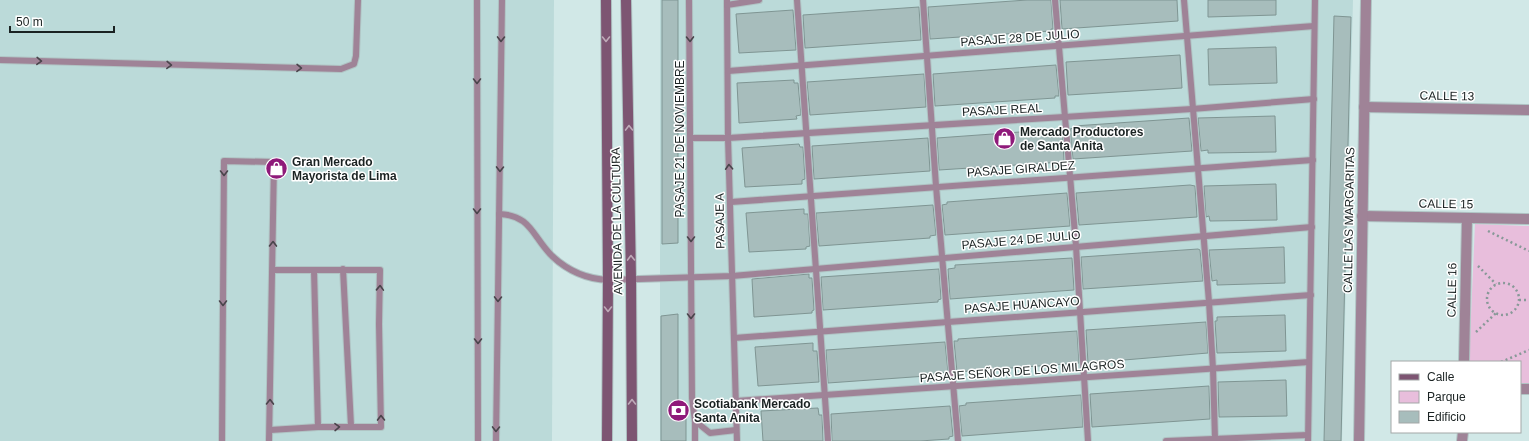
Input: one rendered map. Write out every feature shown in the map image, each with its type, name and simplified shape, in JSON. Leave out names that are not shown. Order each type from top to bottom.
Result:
[{"type":"main road","name":"AVENIDA DE LA CULTURA","points":[[606,0],[608,280],[607,441]]},
{"type":"main road","name":"AVENIDA DE LA CULTURA","points":[[626,0],[632,441]]},
{"type":"street","name":"CALLE LAS MARGARITAS","points":[[1360,441],[1366,0]]},
{"type":"street","name":"CALLE 13","points":[[1364,107],[1529,110]]},
{"type":"street","name":"CALLE 15","points":[[1362,216],[1529,219]]},
{"type":"street","name":"CALLE 16","points":[[1464,361],[1467,218]]},
{"type":"lane","points":[[0,60],[341,69],[354,64],[356,56],[358,0]]},
{"type":"lane","points":[[476,0],[478,441]]},
{"type":"lane","points":[[496,441],[502,0]]},
{"type":"lane","name":"PASAJE 21 DE NOVIEMBRE","points":[[689,0],[692,398],[695,421]]},
{"type":"lane","points":[[727,3],[758,0]]},
{"type":"lane","points":[[797,0],[805,133],[826,395],[828,441]]},
{"type":"lane","points":[[923,0],[931,125],[958,441]]},
{"type":"lane","points":[[1055,0],[1076,246],[1088,441]]},
{"type":"lane","points":[[1184,0],[1209,302],[1215,439]]},
{"type":"lane","points":[[1166,441],[1308,438],[1315,0]]},
{"type":"lane","name":"PASAJE A","points":[[727,3],[728,138],[737,441]]},
{"type":"lane","name":"PASAJE 28 DE JULIO","points":[[728,71],[1187,37],[1314,26]]},
{"type":"lane","name":"PASAJE REAL","points":[[691,138],[728,138],[1065,117],[1314,99]]},
{"type":"lane","name":"PASAJE GIRALDEZ","points":[[731,202],[810,195],[1313,160]]},
{"type":"lane","points":[[222,441],[224,161],[274,162],[269,441]]},
{"type":"lane","name":"PASAJE 24 DE JULIO","points":[[499,214],[512,214],[522,219],[553,256],[576,272],[592,279],[608,280],[732,276],[1203,235],[1312,228]]},
{"type":"lane","points":[[343,269],[351,426]]},
{"type":"lane","points":[[270,430],[351,426],[381,427],[379,324],[381,272],[379,270],[343,269],[273,270]]},
{"type":"lane","points":[[314,270],[318,427]]},
{"type":"lane","name":"PASAJE HUANCAYO","points":[[734,338],[1311,295]]},
{"type":"lane","name":"PASAJE SEÑOR DE LOS MILAGROS","points":[[736,401],[1309,362]]},
{"type":"lane","points":[[695,421],[710,433],[736,430]]},
{"type":"lane","points":[[695,421],[695,441]]},
{"type":"path","points":[[1482,228],[1529,251]]},
{"type":"path","points":[[1474,261],[1496,284]]},
{"type":"path","points":[[1506,283],[1514,287],[1519,296],[1519,300],[1518,305],[1511,313],[1501,315],[1496,313],[1489,306],[1487,296],[1489,291],[1496,284],[1506,283]]},
{"type":"path","points":[[1519,300],[1529,300]]},
{"type":"path","points":[[1471,336],[1496,313]]},
{"type":"path","points":[[1503,361],[1529,350]]},
{"type":"shaded area","name":"Gran Mercado Mayorista de Lima","points":[[0,0],[554,0],[552,441],[0,441]]},
{"type":"shaded area","name":"Mercado Productores de Santa Anita","points":[[660,0],[1353,0],[1342,441],[660,441]]},
{"type":"green space","points":[[1475,224],[1529,226],[1529,385],[1521,384],[1521,361],[1469,361]]},
{"type":"building","points":[[662,0],[678,0],[678,243],[662,244]]},
{"type":"building","points":[[1027,0],[1051,0],[1053,29],[1051,29],[1051,31],[930,39],[928,7]]},
{"type":"building","points":[[1060,0],[1177,0],[1178,21],[1062,29]]},
{"type":"building","points":[[1208,0],[1276,0],[1276,15],[1208,17]]},
{"type":"building","points":[[919,7],[921,40],[805,48],[803,15]]},
{"type":"building","points":[[793,10],[796,50],[739,53],[736,14]]},
{"type":"building","points":[[1334,16],[1351,17],[1341,441],[1324,441]]},
{"type":"building","points":[[1276,47],[1277,83],[1209,85],[1208,49]]},
{"type":"building","points":[[1180,55],[1182,88],[1068,95],[1066,62]]},
{"type":"building","points":[[1056,65],[1059,96],[1055,96],[1055,98],[935,106],[933,74]]},
{"type":"building","points":[[924,74],[926,107],[810,115],[807,82]]},
{"type":"building","points":[[794,80],[794,83],[798,83],[801,115],[796,116],[797,119],[739,123],[737,83]]},
{"type":"building","points":[[1275,116],[1276,152],[1208,153],[1208,150],[1201,151],[1198,118]]},
{"type":"building","points":[[1189,118],[1192,151],[1073,159],[1070,129],[1074,128],[1074,126]]},
{"type":"building","points":[[1062,129],[1063,162],[939,170],[937,138]]},
{"type":"building","points":[[928,138],[930,171],[814,179],[812,146]]},
{"type":"building","points":[[799,144],[800,147],[803,147],[805,179],[802,180],[802,184],[745,187],[742,148]]},
{"type":"building","points":[[1276,184],[1277,220],[1210,221],[1209,216],[1206,217],[1204,186]]},
{"type":"building","points":[[1190,185],[1195,186],[1197,217],[1079,225],[1076,193]]},
{"type":"building","points":[[1067,193],[1070,226],[945,235],[942,205],[947,204],[947,202]]},
{"type":"building","points":[[933,205],[936,235],[930,236],[930,238],[819,246],[816,213]]},
{"type":"building","points":[[804,209],[804,214],[808,214],[810,246],[806,247],[806,249],[749,252],[746,213]]},
{"type":"building","points":[[1284,247],[1285,283],[1217,285],[1217,280],[1212,281],[1209,250]]},
{"type":"building","points":[[1200,250],[1203,281],[1083,289],[1081,257]]},
{"type":"building","points":[[1072,258],[1074,290],[950,299],[948,269],[955,268],[955,265]]},
{"type":"building","points":[[939,269],[941,299],[938,300],[938,302],[823,310],[821,277]]},
{"type":"building","points":[[809,274],[809,278],[812,278],[814,310],[812,313],[754,317],[752,279]]},
{"type":"building","points":[[678,314],[678,416],[686,416],[686,441],[661,441],[661,316]]},
{"type":"building","points":[[1285,315],[1286,351],[1217,353],[1215,321],[1217,321],[1217,317]]},
{"type":"building","points":[[1206,322],[1208,353],[1088,363],[1086,330]]},
{"type":"building","points":[[1077,331],[1079,363],[957,372],[954,341],[958,341],[958,339]]},
{"type":"building","points":[[945,342],[948,372],[941,373],[941,375],[828,383],[826,350]]},
{"type":"building","points":[[813,343],[813,351],[817,351],[819,382],[758,386],[755,347]]},
{"type":"building","points":[[1286,380],[1287,416],[1219,417],[1218,382]]},
{"type":"building","points":[[1209,386],[1210,419],[1092,427],[1090,394]]},
{"type":"building","points":[[1081,395],[1083,427],[962,436],[959,406],[966,405],[966,403]]},
{"type":"building","points":[[950,406],[953,436],[949,437],[949,439],[920,441],[832,441],[831,414]]},
{"type":"building","points":[[818,408],[819,415],[822,415],[823,441],[763,441],[761,411]]},
{"type":"place","name":"Mercado Productores de Santa Anita","points":[[1005,139]]},
{"type":"place","name":"Gran Mercado Mayorista de Lima","points":[[276,169]]},
{"type":"place","name":"Scotiabank Mercado Santa Anita","points":[[679,411]]}]
